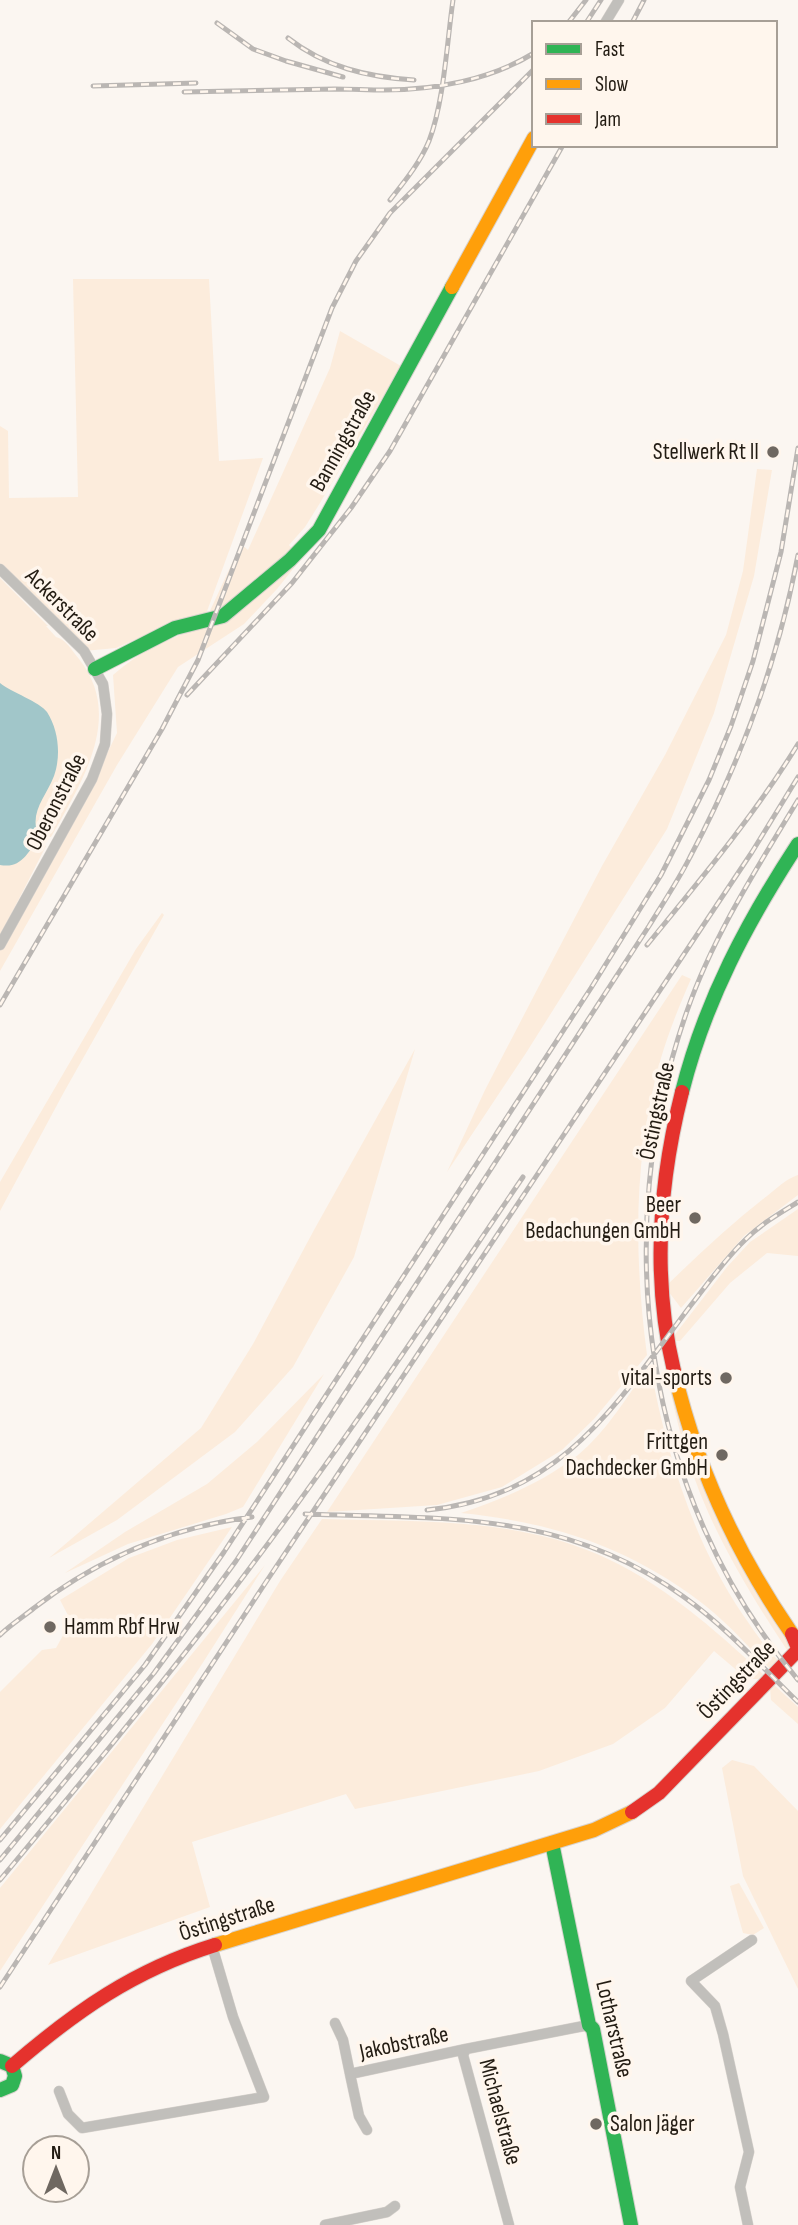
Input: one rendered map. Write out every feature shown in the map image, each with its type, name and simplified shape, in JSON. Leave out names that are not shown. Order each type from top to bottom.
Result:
[{"type":"street","points":[[606,21],[619,0]]},
{"type":"street","name":"Banningstraße","points":[[95,669],[175,628],[223,616],[290,560],[319,530],[532,142]]},
{"type":"street","name":"Ackerstraße","points":[[0,569],[84,651],[95,669]]},
{"type":"street","name":"Oberonstraße","points":[[0,945],[100,762],[105,744],[107,714],[103,684],[95,669]]},
{"type":"street","name":"Östingstraße","points":[[6,2064],[148,1970],[212,1946],[608,1825],[638,1810],[673,1778],[798,1648],[795,1638],[771,1605],[739,1551],[714,1498],[692,1440],[668,1345],[663,1312],[661,1247],[674,1128],[697,1037],[726,969],[759,906],[798,844]]},
{"type":"street","name":"Lotharstraße","points":[[552,1843],[589,2025],[593,2029],[631,2225]]},
{"type":"street","points":[[748,2225],[740,2187],[749,2151],[723,2034],[715,2006],[691,1981],[752,1940]]},
{"type":"street","points":[[59,2091],[68,2114],[82,2128],[264,2097],[233,2017],[212,1946]]},
{"type":"street","name":"Jakobstraße","points":[[335,2023],[343,2040],[359,2116],[367,2130]]},
{"type":"street","name":"Michaelstraße","points":[[509,2225],[463,2055],[466,2049],[589,2025]]},
{"type":"street","name":"Jakobstraße","points":[[350,2074],[466,2049]]},
{"type":"street","points":[[0,2090],[8,2088],[15,2081],[15,2071],[6,2064]]},
{"type":"street","points":[[326,2225],[387,2211],[396,2206]]},
{"type":"shaded area","points":[[73,279],[209,279],[219,461],[263,458],[206,614],[182,619],[116,648],[84,651],[0,569],[0,426],[8,431],[9,498],[78,497]]},
{"type":"shaded area","points":[[340,331],[401,366],[305,527],[289,545],[301,559],[244,624],[178,667],[117,765],[0,971],[0,949],[91,787],[117,733],[113,675],[154,647],[202,628],[241,544],[248,550],[330,368]]},
{"type":"shaded area","points":[[757,469],[772,470],[754,576],[714,713],[667,829],[526,1053],[447,1172],[485,1090],[539,986],[602,866],[665,755],[726,635],[743,571]]},
{"type":"shaded area","points":[[0,578],[79,659],[92,681],[98,704],[98,727],[94,750],[85,772],[51,837],[48,837],[44,845],[46,846],[0,936]]},
{"type":"shaded area","points":[[162,913],[164,915],[0,1211],[0,1182],[136,949]]},
{"type":"shaded area","points":[[682,975],[691,979],[661,1058],[645,1132],[641,1169],[638,1244],[647,1355],[594,1419],[562,1450],[502,1487],[437,1505],[327,1512]]},
{"type":"shaded area","points":[[415,1049],[354,1257],[293,1367],[235,1432],[117,1520],[49,1558],[201,1428],[253,1344]]},
{"type":"shaded area","points":[[798,1175],[798,1195],[744,1236],[681,1308],[665,1287],[741,1218],[782,1184]]},
{"type":"shaded area","points":[[798,1209],[798,1256],[767,1253],[730,1283],[680,1341],[670,1341],[727,1267],[750,1242]]},
{"type":"shaded area","points":[[663,1351],[712,1508],[738,1562],[788,1640],[789,1653],[746,1584],[708,1512],[680,1433]]},
{"type":"shaded area","points":[[650,1365],[673,1463],[696,1527],[725,1587],[756,1634],[780,1662],[771,1670],[708,1608],[671,1581],[643,1565],[615,1551],[556,1530],[461,1513],[522,1489],[578,1455],[608,1424]]},
{"type":"shaded area","points":[[324,1374],[243,1507],[128,1544],[65,1573],[125,1532],[207,1484],[257,1442]]},
{"type":"shaded area","points":[[322,1519],[496,1527],[564,1542],[597,1554],[644,1578],[707,1624],[765,1676],[762,1679],[747,1679],[714,1651],[665,1708],[613,1744],[539,1771],[355,1809],[346,1794],[192,1842],[210,1907],[48,1965],[280,1581]]},
{"type":"shaded area","points":[[232,1527],[152,1644],[0,1829],[0,1692],[42,1650],[56,1648],[71,1621],[60,1600],[129,1558],[177,1540]]},
{"type":"shaded area","points":[[265,1565],[202,1664],[0,1971],[0,1888]]},
{"type":"shaded area","points":[[773,1684],[798,1707],[798,1724],[771,1700],[770,1687]]},
{"type":"shaded area","points":[[732,1760],[754,1766],[798,1811],[798,1989],[743,1876],[722,1768]]},
{"type":"shaded area","points":[[739,1883],[764,1928],[753,1935],[743,1933],[730,1886]]},
{"type":"water","points":[[0,683],[47,712],[54,727],[58,752],[54,776],[37,813],[36,828],[39,837],[19,862],[7,866],[0,865]]},
{"type":"railway","points":[[390,200],[421,157],[429,141],[442,90],[453,0]]},
{"type":"railway","points":[[570,21],[586,0]]},
{"type":"railway","points":[[587,21],[601,0]]},
{"type":"railway","points":[[633,21],[644,0]]},
{"type":"railway","points":[[217,23],[253,49],[343,77]]},
{"type":"railway","points":[[288,38],[317,56],[347,69],[414,80]]},
{"type":"railway","points":[[184,92],[423,88],[481,77],[532,54]]},
{"type":"railway","points":[[0,1005],[162,729],[198,660],[332,308],[356,261],[390,213],[532,71]]},
{"type":"railway","points":[[93,86],[196,83]]},
{"type":"railway","points":[[187,695],[292,583],[351,508],[390,451],[562,147]]},
{"type":"railway","points":[[0,1840],[145,1665],[224,1552],[591,988],[661,875],[709,780],[753,661],[781,552],[798,448]]},
{"type":"railway","points":[[0,1860],[154,1673],[236,1561],[670,892],[726,784],[756,710],[780,634],[798,555]]},
{"type":"railway","points":[[647,945],[745,822],[798,744]]},
{"type":"railway","points":[[0,1987],[752,852],[798,777]]},
{"type":"railway","points":[[798,800],[723,929],[687,1011],[663,1097],[649,1184],[647,1273],[655,1360],[674,1446],[704,1529],[745,1607],[798,1680]]},
{"type":"railway","points":[[0,1880],[158,1687],[285,1521],[523,1177]]},
{"type":"railway","points":[[427,1510],[474,1501],[515,1486],[550,1465],[582,1439],[638,1377],[731,1255],[758,1228],[798,1202]]},
{"type":"railway","points":[[305,1514],[406,1517],[502,1525],[548,1534],[594,1548],[639,1569],[684,1597],[729,1634],[798,1702]]},
{"type":"railway","points":[[0,1635],[58,1590],[110,1560],[165,1537],[252,1517]]},
{"type":"traffic: fast","points":[[95,669],[175,628],[223,616],[290,560],[319,530],[452,287]]},
{"type":"traffic: fast","points":[[682,1092],[691,1058],[715,994],[745,933],[798,844]]},
{"type":"traffic: fast","points":[[552,1843],[589,2025],[593,2029],[631,2225]]},
{"type":"traffic: fast","points":[[0,2061],[12,2066],[15,2076],[12,2085],[0,2090]]},
{"type":"traffic: slow","points":[[452,287],[532,142]]},
{"type":"traffic: slow","points":[[674,1371],[694,1441],[720,1508],[753,1572],[792,1634]]},
{"type":"traffic: slow","points":[[215,1945],[594,1830],[632,1812]]},
{"type":"traffic: jam","points":[[674,1371],[663,1301],[661,1231],[668,1161],[682,1092]]},
{"type":"traffic: jam","points":[[632,1812],[659,1793],[796,1652],[798,1648],[792,1634]]},
{"type":"traffic: jam","points":[[12,2066],[59,2027],[107,1994],[158,1967],[215,1945]]},
{"type":"place","name":"Stellwerk Rt II","points":[[773,452]]},
{"type":"place","name":"Beer Bedachungen GmbH","points":[[695,1218]]},
{"type":"place","name":"vital-sports","points":[[726,1378]]},
{"type":"place","name":"Frittgen Dachdecker GmbH","points":[[722,1455]]},
{"type":"place","name":"Hamm Rbf Hrw","points":[[50,1627]]},
{"type":"place","name":"Salon Jäger","points":[[596,2124]]}]
